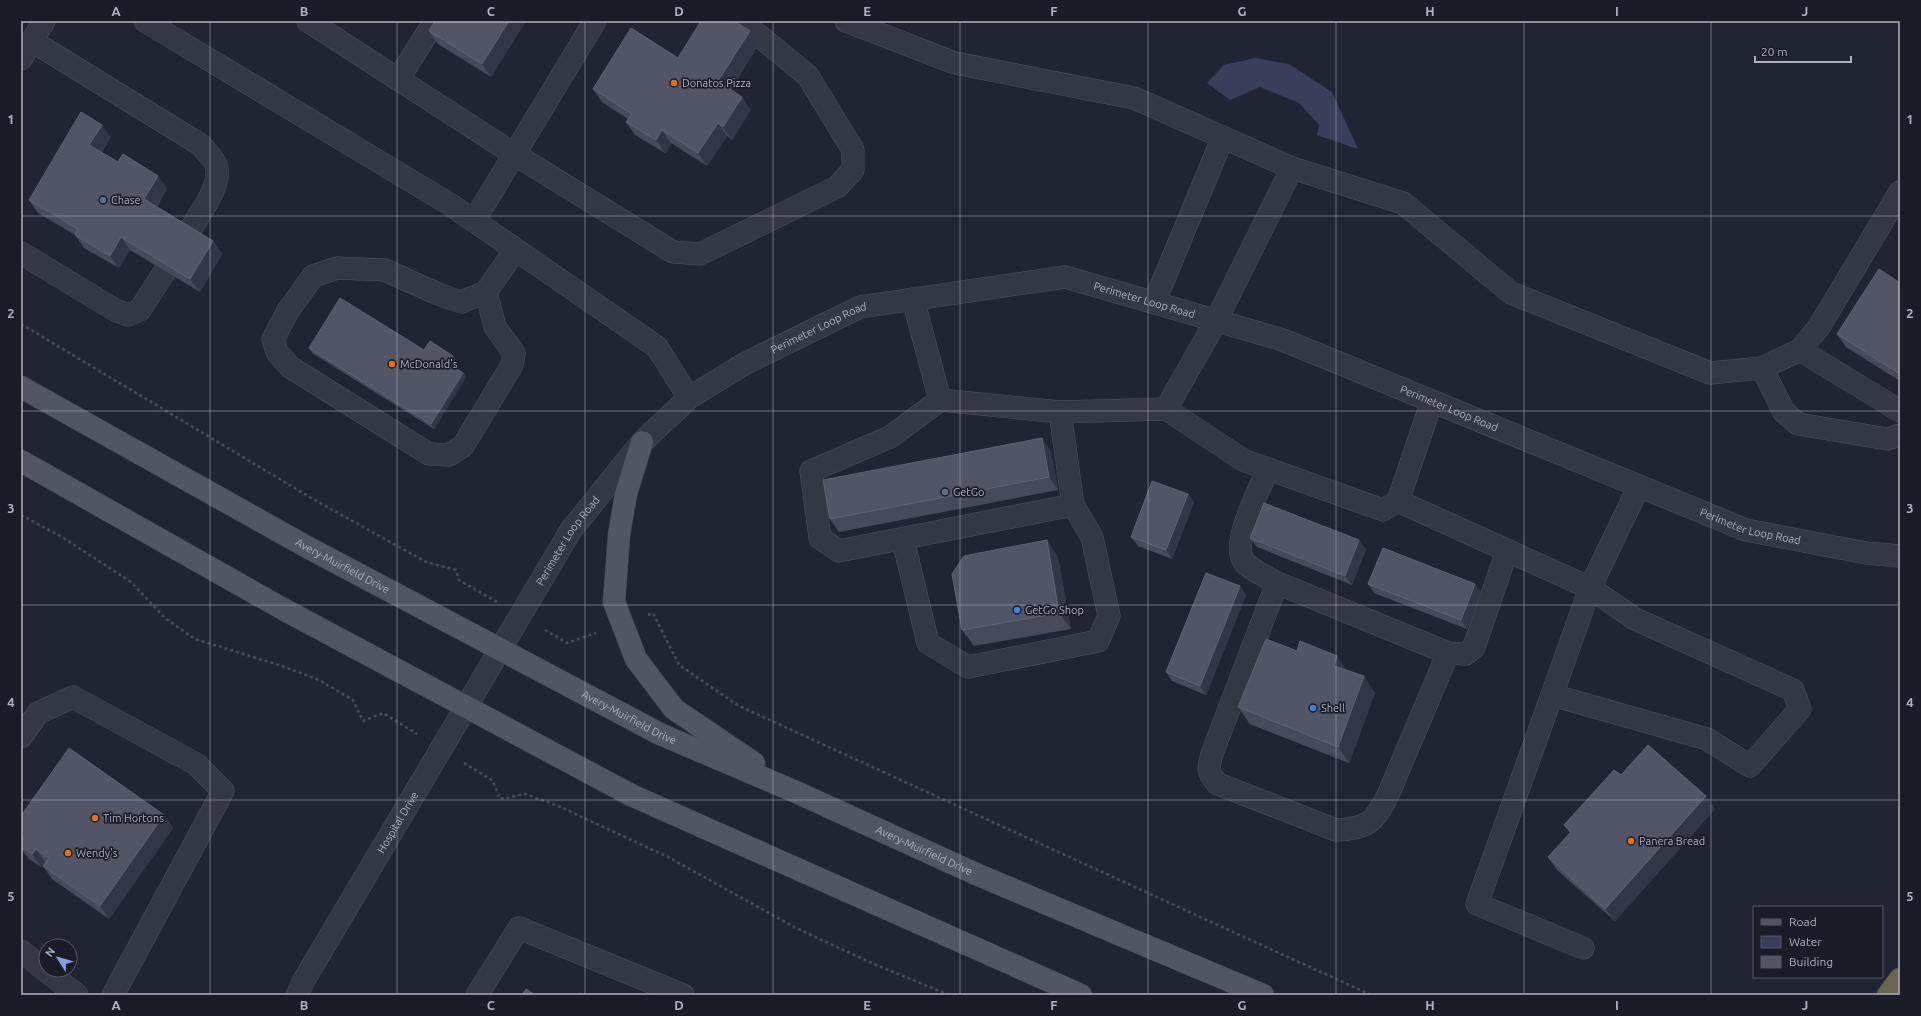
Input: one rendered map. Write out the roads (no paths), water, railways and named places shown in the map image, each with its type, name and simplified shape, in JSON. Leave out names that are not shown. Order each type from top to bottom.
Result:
[{"type":"highway","points":[[1888,995],[1900,979]]},
{"type":"main road","name":"Avery-Muirfield Drive","points":[[21,387],[307,547],[660,734],[796,792],[976,874],[1263,995]]},
{"type":"main road","points":[[642,442],[626,494],[620,535],[614,602],[636,659],[674,709],[796,792]]},
{"type":"main road","points":[[21,461],[283,609],[631,795],[1081,995]]},
{"type":"street","points":[[21,59],[44,21]]},
{"type":"street","points":[[308,21],[399,78],[514,154],[673,252],[700,254],[837,187],[853,170],[853,150],[808,76],[752,30],[738,21]]},
{"type":"street","points":[[399,78],[435,21]]},
{"type":"street","points":[[474,221],[595,21]]},
{"type":"street","points":[[846,21],[955,63],[1134,98],[1292,168],[1403,203],[1511,293],[1710,373],[1762,368],[1800,350],[1820,327],[1900,192]]},
{"type":"street","points":[[154,23],[451,205],[656,347],[688,398]]},
{"type":"street","points":[[32,41],[201,145],[216,165],[216,183],[205,206],[188,233]]},
{"type":"street","points":[[1154,303],[1223,138]]},
{"type":"street","points":[[1166,409],[1216,321],[1292,168]]},
{"type":"street","points":[[486,292],[495,327],[514,353],[512,365],[463,446],[448,456],[429,454],[290,367],[277,352],[273,339],[288,311],[313,276],[337,268],[385,270],[438,294],[461,302],[486,292],[515,250]]},
{"type":"street","points":[[21,253],[115,310],[128,315],[140,310],[165,271]]},
{"type":"street","name":"Perimeter Loop Road","points":[[500,650],[571,530],[642,442],[688,398],[744,364],[860,307],[1065,277],[1283,340],[1746,530],[1866,553],[1900,556]]},
{"type":"street","points":[[913,299],[940,400]]},
{"type":"street","points":[[1800,350],[1900,411]]},
{"type":"street","points":[[1762,368],[1784,412],[1798,424],[1888,439],[1900,434]]},
{"type":"street","points":[[1073,505],[903,540],[839,551],[820,538],[811,471],[890,438],[940,400],[1060,412],[1166,409],[1243,460],[1383,510],[1398,501],[1432,401]]},
{"type":"street","points":[[903,540],[928,643],[968,667],[1098,641],[1109,616],[1092,537],[1073,505],[1060,412]]},
{"type":"street","points":[[1268,469],[1243,530],[1240,548],[1244,562],[1277,583],[1448,653],[1466,654],[1474,647],[1507,551]]},
{"type":"street","points":[[1583,948],[1477,904],[1590,588],[1639,486]]},
{"type":"street","points":[[1398,501],[1590,588],[1635,619],[1793,690],[1800,709],[1750,766],[1707,739],[1552,695]]},
{"type":"street","points":[[1277,583],[1208,766],[1210,776],[1218,784],[1336,830],[1351,830],[1366,824],[1378,814],[1388,795],[1448,653]]},
{"type":"street","name":"Hospital Drive","points":[[297,995],[500,650]]},
{"type":"street","points":[[21,737],[38,714],[73,697],[196,764],[223,791],[113,995]]},
{"type":"street","points":[[477,995],[519,928],[683,995]]},
{"type":"street","points":[[21,951],[78,995]]},
{"type":"water","points":[[1255,58],[1289,64],[1332,92],[1358,149],[1317,135],[1319,125],[1299,103],[1260,87],[1230,100],[1207,83],[1224,65]]},
{"type":"place","name":"Donatos Pizza","points":[[674,83]]},
{"type":"place","name":"Chase","points":[[103,200]]},
{"type":"place","name":"McDonald's","points":[[392,364]]},
{"type":"place","name":"GetGo","points":[[945,492]]},
{"type":"place","name":"GetGo Shop","points":[[1017,610]]},
{"type":"place","name":"Shell","points":[[1313,708]]},
{"type":"place","name":"Tim Hortons","points":[[95,818]]},
{"type":"place","name":"Panera Bread","points":[[1631,841]]},
{"type":"place","name":"Wendy's","points":[[68,853]]}]
